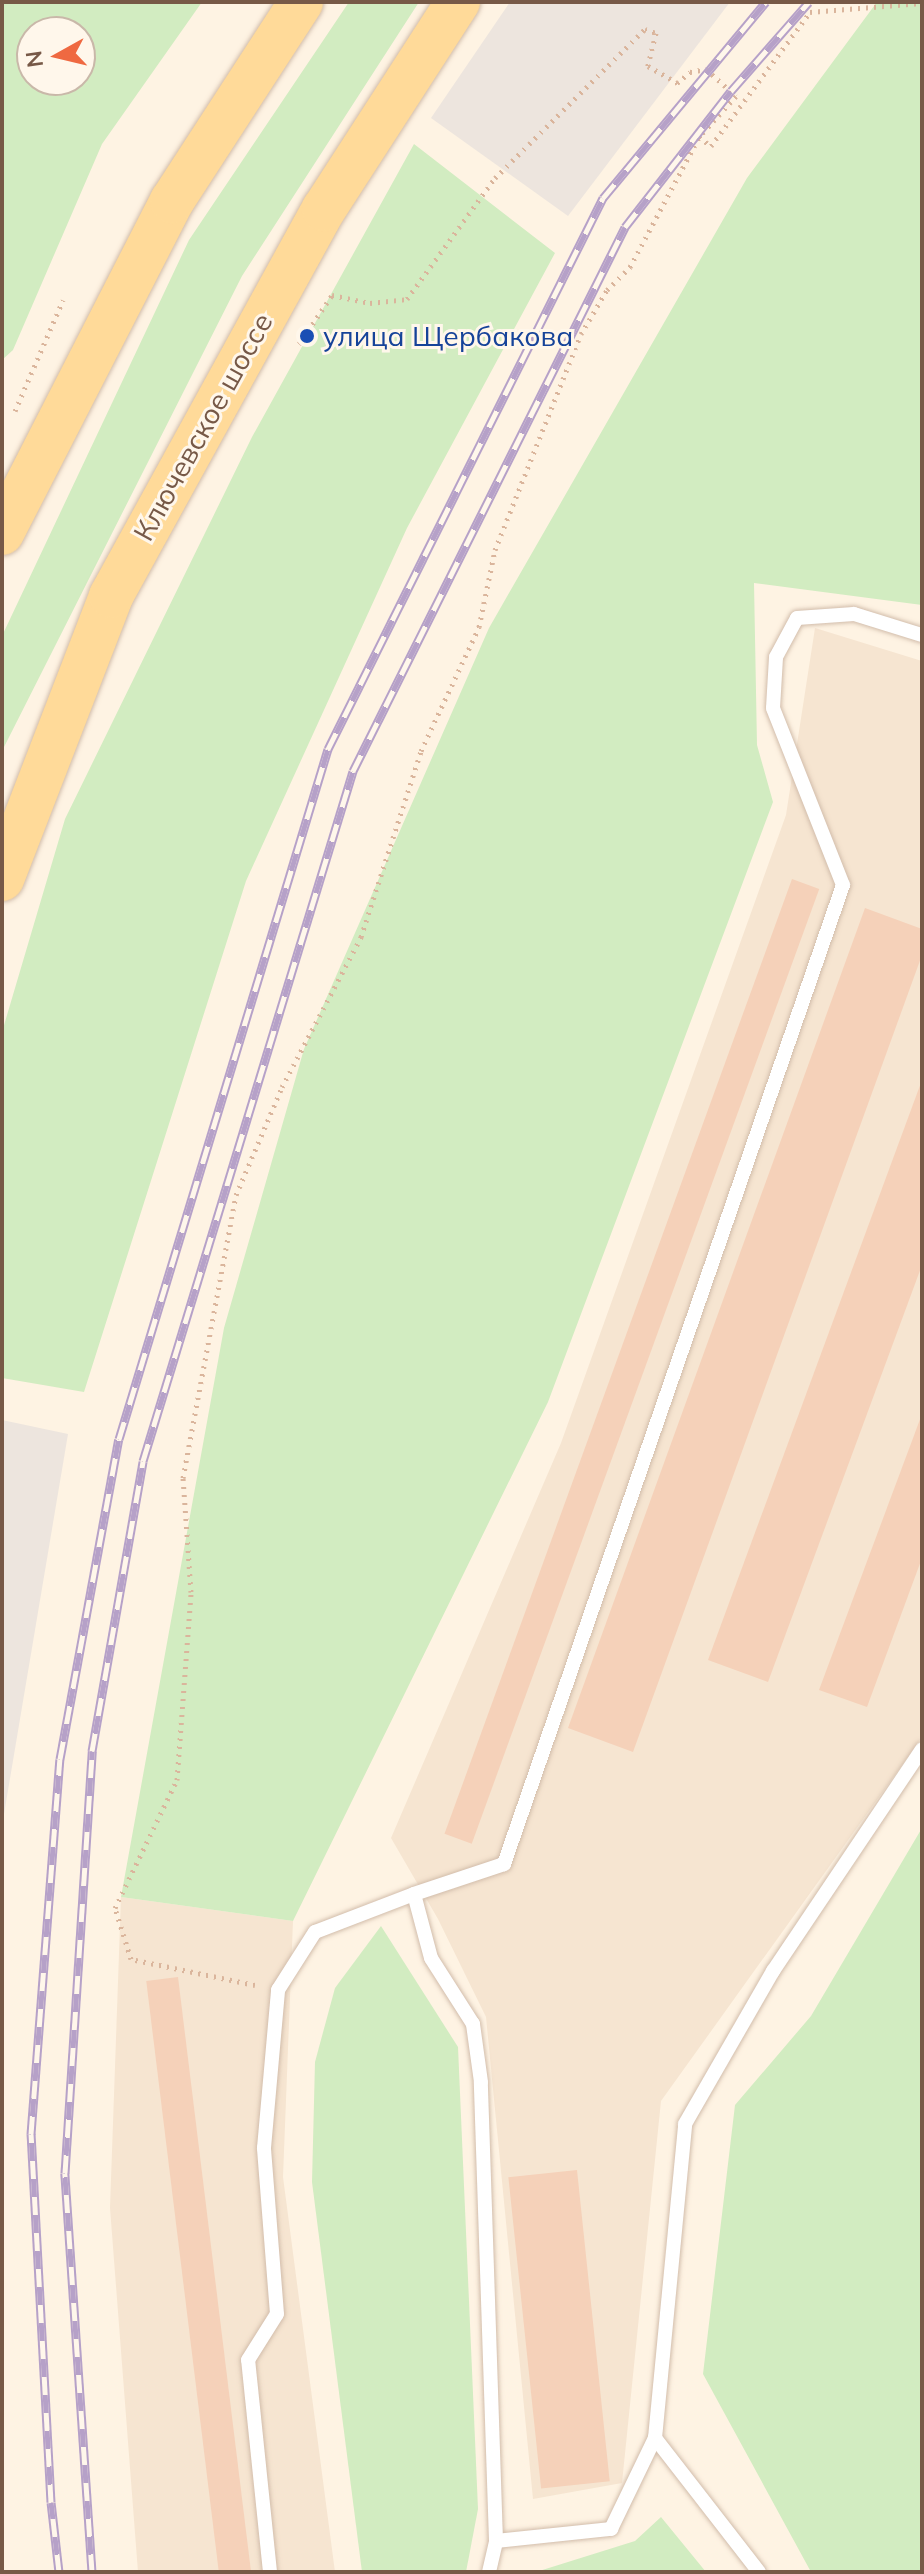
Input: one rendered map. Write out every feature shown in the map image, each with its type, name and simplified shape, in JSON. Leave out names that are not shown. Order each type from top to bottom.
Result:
[{"type":"main road","points":[[2,533],[172,201],[301,2]]},
{"type":"main road","name":"Ключевское шоссе","points":[[2,879],[111,596],[324,209],[458,2]]},
{"type":"lane","points":[[270,2572],[248,2360],[277,2314],[264,2148],[278,1990],[315,1932],[504,1864],[843,885],[773,708],[776,657],[797,618],[854,614],[922,635]]},
{"type":"lane","points":[[496,2541],[611,2529],[655,2438],[685,2124],[773,1971],[922,1749]]},
{"type":"lane","points":[[414,1894],[431,1958],[473,2024],[481,2082],[496,2541],[489,2572]]},
{"type":"lane","points":[[655,2438],[759,2572]]},
{"type":"path","points":[[699,137],[711,146],[810,12],[922,3]]},
{"type":"path","points":[[278,1990],[131,1959],[115,1908],[177,1780],[191,1592],[183,1478],[236,1195],[282,1087],[361,937],[421,751],[479,627],[495,550],[581,334],[607,290],[630,267],[699,137],[736,96],[706,69],[690,72],[677,83],[648,66],[656,33],[645,29],[495,178],[407,299],[370,303],[332,295]]},
{"type":"path","points":[[8,427],[63,300]]},
{"type":"shaded area","points":[[510,2],[730,2],[568,216],[431,118]]},
{"type":"shaded area","points":[[815,628],[922,661],[922,1737],[661,2101],[622,2483],[533,2499],[486,2017],[438,1919],[391,1838],[561,1443],[786,815]]},
{"type":"shaded area","points":[[2,1420],[68,1434],[2,1826]]},
{"type":"shaded area","points":[[121,1897],[293,1921],[283,2177],[335,2572],[138,2572],[110,2208]]},
{"type":"green space","points":[[2,2],[202,2],[102,144],[13,350],[2,360]]},
{"type":"green space","points":[[349,2],[419,2],[242,276],[2,751],[2,636],[189,240]]},
{"type":"green space","points":[[877,2],[922,2],[922,605],[754,583],[757,745],[773,802],[548,1402],[293,1921],[121,1897],[224,1328],[304,1049],[489,628],[747,178]]},
{"type":"green space","points":[[414,144],[555,253],[407,528],[246,881],[84,1392],[2,1378],[2,1032],[65,819],[252,437]]},
{"type":"green space","points":[[922,1828],[922,2572],[811,2572],[703,2374],[735,2105],[811,2016]]},
{"type":"green space","points":[[381,1926],[458,2047],[478,2509],[466,2572],[362,2572],[312,2182],[315,2062],[335,1988]]},
{"type":"green space","points":[[661,2517],[706,2572],[536,2572],[635,2541]]},
{"type":"building","points":[[792,879],[819,889],[472,1844],[445,1834]]},
{"type":"building","points":[[865,908],[922,929],[922,955],[633,1752],[568,1728]]},
{"type":"building","points":[[922,1080],[922,1265],[768,1682],[708,1660]]},
{"type":"building","points":[[922,1414],[922,1558],[867,1707],[819,1690]]},
{"type":"building","points":[[178,1977],[251,2572],[219,2572],[146,1981]]},
{"type":"building","points":[[577,2170],[610,2481],[541,2488],[508,2177]]},
{"type":"railway","points":[[59,2572],[51,2502],[31,2134],[60,1759],[119,1439],[328,749],[603,198],[766,2]]},
{"type":"railway","points":[[92,2572],[65,2173],[92,1751],[143,1461],[353,771],[625,227],[731,91],[809,2]]},
{"type":"place","name":"улица Щербакова","points":[[307,336]]}]
